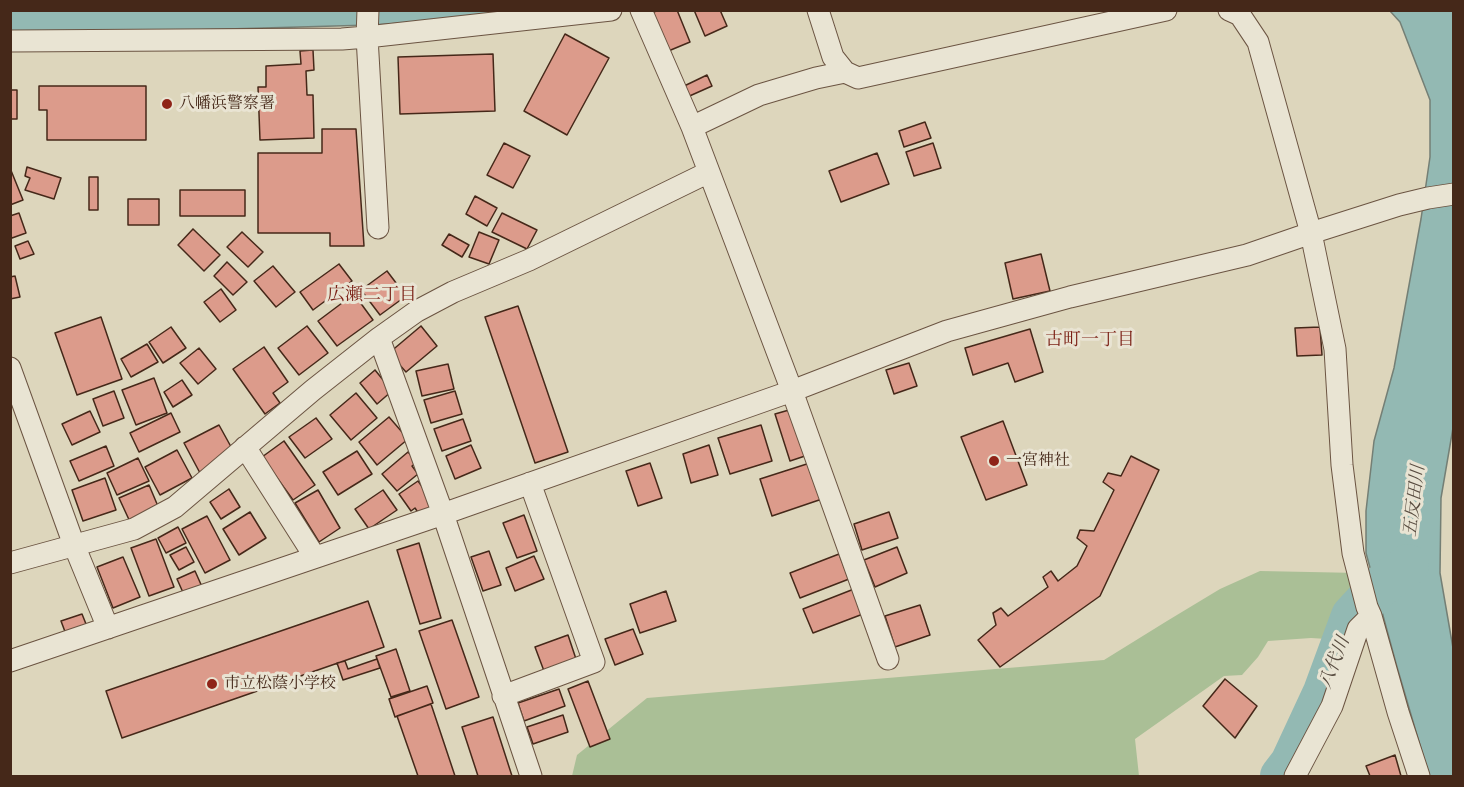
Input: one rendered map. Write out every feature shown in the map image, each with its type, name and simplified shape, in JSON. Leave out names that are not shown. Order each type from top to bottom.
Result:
[{"type":"street","points":[[368,10],[367,35],[378,228]]},
{"type":"street","points":[[10,41],[342,39],[611,10]]},
{"type":"street","points":[[641,10],[709,172],[792,391],[888,659]]},
{"type":"street","points":[[818,10],[833,57],[845,72],[858,78],[1166,10]]},
{"type":"street","points":[[1229,10],[1240,15],[1258,42],[1311,233],[1335,350],[1342,465],[1353,553],[1419,777]]},
{"type":"street","points":[[692,128],[759,95],[845,72]]},
{"type":"street","points":[[10,563],[134,529],[175,507],[313,390],[417,311],[453,292],[529,260],[709,172]]},
{"type":"street","points":[[10,661],[443,514],[792,391],[947,331],[1070,297],[1247,255],[1400,205],[1454,194]]},
{"type":"street","points":[[379,338],[443,514],[531,777]]},
{"type":"street","points":[[10,368],[74,545],[108,628]]},
{"type":"street","points":[[245,447],[315,557]]},
{"type":"street","points":[[503,696],[594,663],[530,483]]},
{"type":"street","points":[[1295,777],[1332,706],[1358,629],[1369,611]]},
{"type":"green space","points":[[1260,571],[1359,573],[1366,601],[1343,640],[1311,638],[1268,641],[1242,675],[1224,676],[1135,739],[1139,776],[572,776],[577,755],[647,698],[1104,660],[1220,589]]},
{"type":"water","points":[[10,11],[556,11],[371,25],[11,35]]},
{"type":"water","name":"五反田川","points":[[1390,11],[1453,11],[1454,422],[1441,498],[1440,573],[1453,648],[1453,776],[1429,776],[1366,553],[1366,511],[1374,441],[1394,368],[1430,157],[1430,100],[1400,22]]},
{"type":"building","points":[[658,10],[677,10],[690,42],[666,52],[650,14]]},
{"type":"building","points":[[694,10],[720,10],[727,26],[705,36]]},
{"type":"building","points":[[565,34],[609,58],[567,135],[524,111]]},
{"type":"building","points":[[313,50],[314,70],[306,71],[307,95],[313,95],[314,138],[260,140],[258,87],[266,87],[266,66],[301,64],[300,51]]},
{"type":"building","points":[[493,54],[495,111],[400,114],[398,57]]},
{"type":"building","points":[[707,75],[712,86],[685,98],[680,88]]},
{"type":"building","points":[[39,86],[146,86],[146,140],[47,140],[47,110],[39,110]]},
{"type":"building","points":[[10,90],[17,90],[17,119],[10,119]]},
{"type":"building","points":[[925,122],[931,138],[904,147],[899,131]]},
{"type":"building","points":[[322,129],[356,129],[364,246],[330,246],[330,233],[258,233],[258,153],[322,153]]},
{"type":"building","points":[[504,143],[530,156],[513,188],[487,175]]},
{"type":"building","points":[[933,143],[941,168],[914,176],[906,152]]},
{"type":"building","points":[[877,153],[889,184],[841,202],[829,171]]},
{"type":"building","points":[[27,167],[61,178],[54,199],[25,190],[30,178],[25,176]]},
{"type":"building","points":[[10,168],[23,200],[10,205]]},
{"type":"building","points":[[89,177],[98,177],[98,210],[89,210]]},
{"type":"building","points":[[180,190],[245,190],[245,216],[180,216]]},
{"type":"building","points":[[475,196],[497,208],[487,226],[466,214]]},
{"type":"building","points":[[128,199],[159,199],[159,225],[128,225]]},
{"type":"building","points":[[19,213],[26,233],[12,238],[10,216]]},
{"type":"building","points":[[502,213],[537,230],[527,249],[492,232]]},
{"type":"building","points":[[193,229],[220,255],[204,271],[178,245]]},
{"type":"building","points":[[242,232],[263,252],[248,267],[227,247]]},
{"type":"building","points":[[479,232],[499,240],[489,264],[469,257]]},
{"type":"building","points":[[449,234],[469,245],[462,257],[442,245]]},
{"type":"building","points":[[28,241],[34,254],[20,259],[15,246]]},
{"type":"building","points":[[1041,254],[1050,291],[1013,299],[1005,263]]},
{"type":"building","points":[[227,262],[247,282],[233,295],[214,276]]},
{"type":"building","points":[[339,264],[352,281],[313,310],[300,292]]},
{"type":"building","points":[[273,266],[295,292],[276,307],[254,281]]},
{"type":"building","points":[[387,271],[406,296],[380,315],[361,290]]},
{"type":"building","points":[[15,276],[20,297],[10,299],[10,277]]},
{"type":"building","points":[[221,289],[236,310],[220,322],[204,302]]},
{"type":"building","points":[[354,294],[373,320],[337,346],[318,321]]},
{"type":"building","points":[[518,306],[568,452],[535,463],[485,317]]},
{"type":"building","points":[[101,317],[122,379],[77,395],[55,333]]},
{"type":"building","points":[[307,326],[328,353],[299,375],[278,348]]},
{"type":"building","points":[[421,326],[437,346],[406,372],[389,353]]},
{"type":"building","points":[[171,327],[186,348],[163,363],[149,342]]},
{"type":"building","points":[[1320,327],[1322,355],[1297,356],[1295,328]]},
{"type":"building","points":[[1030,329],[1043,372],[1015,382],[1008,363],[973,375],[965,348]]},
{"type":"building","points":[[147,344],[158,362],[131,377],[121,359]]},
{"type":"building","points":[[264,347],[288,382],[273,393],[280,403],[265,414],[233,369]]},
{"type":"building","points":[[199,348],[216,369],[198,384],[180,363]]},
{"type":"building","points":[[909,363],[917,386],[894,394],[886,370]]},
{"type":"building","points":[[448,364],[454,389],[422,396],[416,371]]},
{"type":"building","points":[[375,370],[392,391],[377,404],[360,383]]},
{"type":"building","points":[[154,378],[167,413],[136,425],[122,390]]},
{"type":"building","points":[[182,380],[192,395],[173,407],[164,392]]},
{"type":"building","points":[[114,391],[124,418],[103,426],[93,399]]},
{"type":"building","points":[[455,391],[462,414],[431,423],[424,400]]},
{"type":"building","points":[[356,393],[377,418],[351,440],[330,415]]},
{"type":"building","points":[[796,408],[811,454],[790,461],[775,414]]},
{"type":"building","points":[[90,411],[100,432],[72,445],[62,424]]},
{"type":"building","points":[[171,413],[180,432],[139,452],[130,433]]},
{"type":"building","points":[[389,417],[408,439],[377,465],[359,442]]},
{"type":"building","points":[[316,418],[332,439],[305,458],[289,437]]},
{"type":"building","points":[[463,419],[471,441],[442,451],[434,429]]},
{"type":"building","name":"一宮神社","points":[[1003,421],[1027,485],[986,500],[961,437]]},
{"type":"building","points":[[219,425],[235,454],[200,473],[184,443]]},
{"type":"building","points":[[761,425],[772,461],[730,474],[718,438]]},
{"type":"building","points":[[284,441],[315,485],[293,500],[262,457]]},
{"type":"building","points":[[471,445],[481,468],[455,479],[446,456]]},
{"type":"building","points":[[709,445],[718,475],[691,483],[683,454]]},
{"type":"building","points":[[106,446],[114,466],[79,481],[70,461]]},
{"type":"building","points":[[177,450],[192,478],[160,495],[145,467]]},
{"type":"building","points":[[357,451],[372,474],[338,495],[323,472]]},
{"type":"building","points":[[408,452],[417,462],[412,466],[418,474],[397,491],[382,474]]},
{"type":"building","points":[[1131,456],[1159,470],[1100,596],[1000,667],[978,640],[996,625],[993,613],[1001,608],[1008,616],[1048,587],[1043,577],[1051,571],[1058,581],[1077,566],[1087,546],[1077,538],[1080,530],[1094,531],[1114,490],[1103,482],[1108,473],[1121,476]]},
{"type":"building","points":[[138,458],[149,481],[117,495],[107,473]]},
{"type":"building","points":[[813,462],[825,498],[772,516],[760,479]]},
{"type":"building","points":[[650,463],[662,498],[638,506],[626,471]]},
{"type":"building","points":[[105,478],[116,510],[83,521],[72,490]]},
{"type":"building","points":[[418,481],[436,506],[421,517],[415,508],[411,511],[399,494]]},
{"type":"building","points":[[149,485],[160,511],[131,524],[119,498]]},
{"type":"building","points":[[229,489],[240,507],[221,519],[210,502]]},
{"type":"building","points":[[318,490],[340,528],[319,542],[295,503]]},
{"type":"building","points":[[383,490],[397,510],[369,529],[355,509]]},
{"type":"building","points":[[250,512],[266,538],[239,555],[223,529]]},
{"type":"building","points":[[889,512],[898,538],[862,550],[854,524]]},
{"type":"building","points":[[524,515],[537,551],[517,558],[503,523]]},
{"type":"building","points":[[207,516],[230,560],[205,573],[182,529]]},
{"type":"building","points":[[178,527],[186,543],[166,553],[158,538]]},
{"type":"building","points":[[156,539],[174,587],[149,596],[131,548]]},
{"type":"building","points":[[419,543],[441,618],[420,624],[397,550]]},
{"type":"building","points":[[186,547],[194,562],[179,570],[170,555]]},
{"type":"building","points":[[897,547],[907,573],[875,587],[864,560]]},
{"type":"building","points":[[489,551],[501,585],[483,591],[471,557]]},
{"type":"building","points":[[839,554],[849,579],[800,598],[790,573]]},
{"type":"building","points":[[534,556],[544,579],[515,591],[506,568]]},
{"type":"building","points":[[123,557],[140,597],[113,608],[97,567]]},
{"type":"building","points":[[195,571],[203,589],[185,597],[177,579]]},
{"type":"building","points":[[854,589],[863,614],[813,633],[803,609]]},
{"type":"building","points":[[666,591],[676,621],[640,633],[630,604]]},
{"type":"building","points":[[368,601],[384,647],[122,738],[106,691]]},
{"type":"building","points":[[920,605],[930,635],[895,647],[885,616]]},
{"type":"building","points":[[82,614],[88,629],[67,637],[61,621]]},
{"type":"building","points":[[452,620],[479,697],[446,709],[419,631]]},
{"type":"building","points":[[633,629],[643,654],[615,665],[605,639]]},
{"type":"building","points":[[568,635],[576,659],[544,671],[535,647]]},
{"type":"building","points":[[396,649],[410,691],[391,697],[376,656]]},
{"type":"building","points":[[377,659],[380,668],[343,680],[337,663],[345,661],[348,669]]},
{"type":"building","points":[[1225,679],[1257,706],[1235,738],[1203,706]]},
{"type":"building","points":[[588,681],[610,739],[590,747],[568,689]]},
{"type":"building","points":[[427,686],[433,703],[395,717],[389,699]]},
{"type":"building","points":[[559,689],[565,706],[524,721],[518,703]]},
{"type":"building","points":[[431,704],[455,776],[418,776],[397,716]]},
{"type":"building","points":[[563,715],[568,732],[533,744],[527,727]]},
{"type":"building","points":[[493,717],[512,776],[478,776],[462,727]]},
{"type":"building","points":[[1395,755],[1401,776],[1370,776],[1366,766]]},
{"type":"waterway","name":"八代川","points":[[1281,776],[1291,763],[1324,692],[1352,616],[1377,589],[1408,565]]},
{"type":"place","name":"八幡浜警察署","points":[[167,104]]},
{"type":"place","name":"一宮神社","points":[[994,461]]},
{"type":"place","name":"市立松蔭小学校","points":[[212,684]]},
{"type":"district","name":"広瀬二丁目","points":[[372,296]]},
{"type":"district","name":"古町一丁目","points":[[1090,341]]}]
